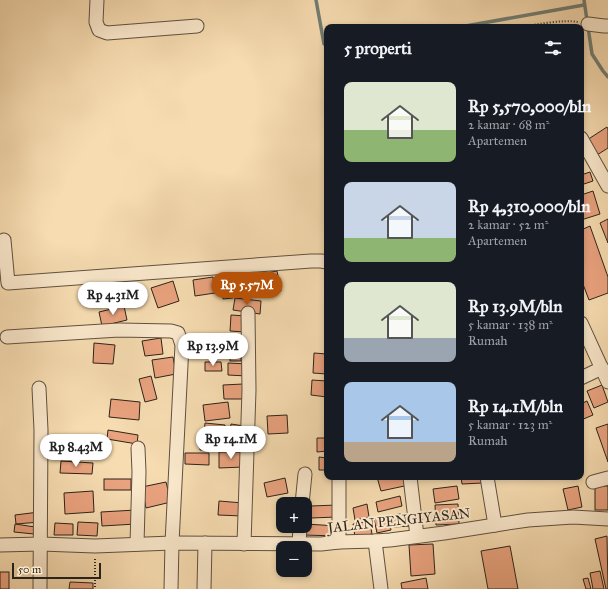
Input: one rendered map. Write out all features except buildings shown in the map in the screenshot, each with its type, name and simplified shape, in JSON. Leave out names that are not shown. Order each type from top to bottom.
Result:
[{"type":"street","points":[[97,0],[96,22],[99,30],[107,33],[197,26]]},
{"type":"street","points":[[588,24],[608,26]]},
{"type":"street","points":[[584,143],[608,186]]},
{"type":"street","points":[[4,240],[8,283],[311,261],[324,262]]},
{"type":"street","points":[[244,544],[249,390],[248,313]]},
{"type":"street","points":[[584,329],[608,382]]},
{"type":"street","points":[[7,337],[120,330],[171,331],[178,333],[182,345],[171,589]]},
{"type":"street","points":[[584,377],[602,368]]},
{"type":"street","points":[[39,388],[42,430],[40,589]]},
{"type":"street","points":[[137,544],[138,448]]},
{"type":"street","points":[[303,497],[305,474]]},
{"type":"street","points":[[593,482],[608,478]]},
{"type":"street","points":[[339,480],[339,542]]},
{"type":"street","points":[[410,480],[417,536]]},
{"type":"street","points":[[488,480],[495,525]]},
{"type":"street","name":"JALAN PENGIYASAN","points":[[312,544],[375,541],[444,533],[528,520],[573,517],[608,519]]},
{"type":"street","points":[[375,541],[381,589]]},
{"type":"street","name":"JALAN PENGIYASAN","points":[[0,545],[41,544],[95,546],[172,543],[276,544]]},
{"type":"street","points":[[204,589],[205,543]]},
{"type":"path","points":[[543,24],[574,21]]},
{"type":"path","points":[[95,546],[95,589]]},
{"type":"waterway","points":[[316,0],[324,44]]},
{"type":"waterway","points":[[584,0],[592,54],[608,77]]},
{"type":"waterway","points":[[477,24],[584,5]]}]
